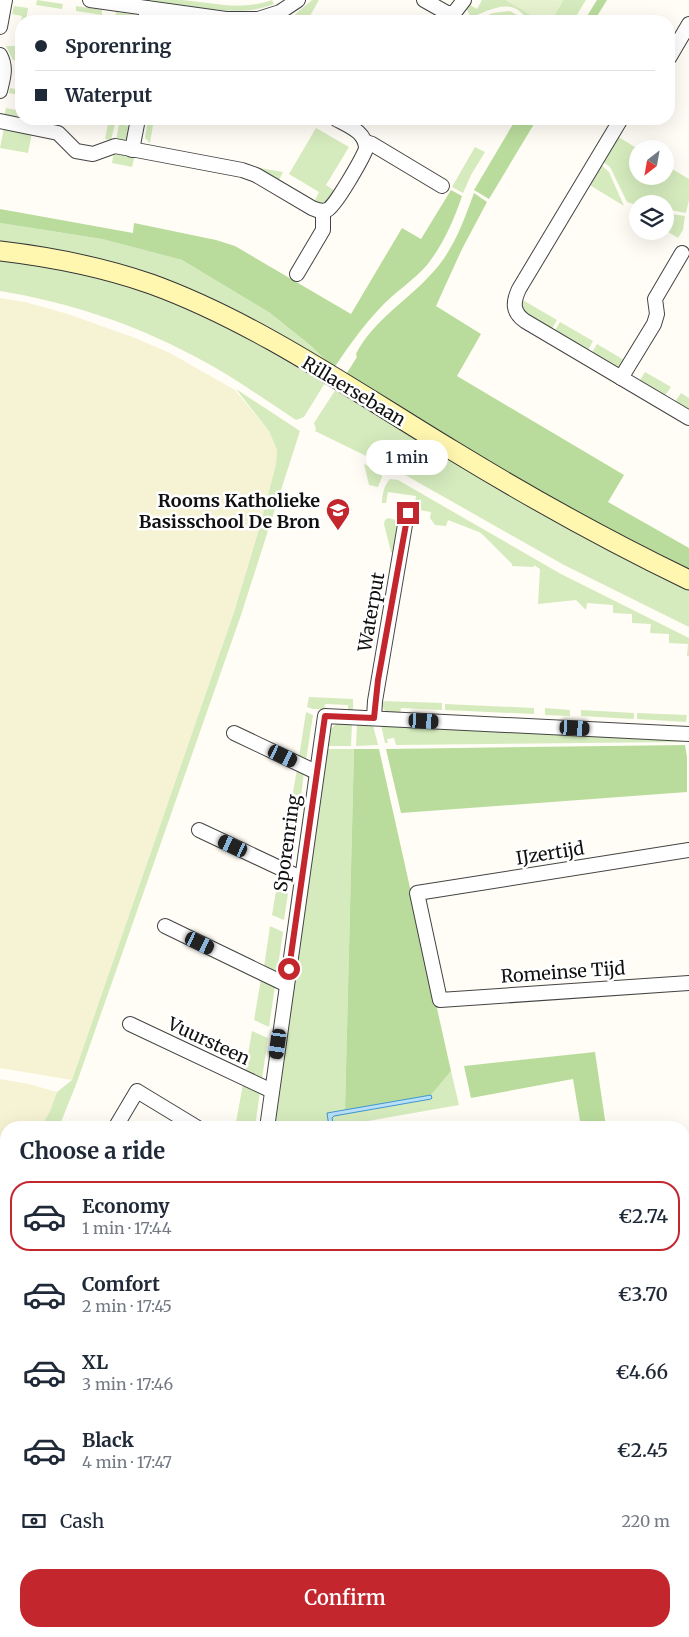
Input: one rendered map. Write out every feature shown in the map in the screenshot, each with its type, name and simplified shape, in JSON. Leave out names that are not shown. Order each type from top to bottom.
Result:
[{"type":"street","points":[[0,27],[5,0]]},
{"type":"street","points":[[90,0],[193,15]]},
{"type":"street","points":[[284,15],[298,0]]},
{"type":"street","points":[[424,0],[452,15]]},
{"type":"street","points":[[458,15],[464,0]]},
{"type":"street","points":[[675,48],[689,24]]},
{"type":"street","points":[[0,55],[4,62],[0,92]]},
{"type":"street","points":[[0,121],[15,124]]},
{"type":"street","points":[[19,125],[58,133],[76,151],[93,154],[115,146],[242,170],[256,175],[320,212],[328,210],[336,202],[364,154],[366,142],[362,135],[346,125]]},
{"type":"street","points":[[132,150],[137,125]]},
{"type":"street","points":[[617,125],[520,290],[514,301],[514,310],[520,318],[689,418]]},
{"type":"street","points":[[366,142],[442,186]]},
{"type":"street","points":[[298,274],[323,230],[323,211]]},
{"type":"street","name":"Rillaersebaan","points":[[0,250],[80,264],[151,284],[233,320],[302,359],[547,507],[689,580]]},
{"type":"street","points":[[622,378],[654,324],[657,314],[655,299],[682,253]]},
{"type":"street","name":"Waterput","points":[[374,718],[378,680],[408,513]]},
{"type":"street","name":"Sporenring","points":[[268,1121],[325,716],[689,734]]},
{"type":"street","points":[[234,733],[316,772]]},
{"type":"street","points":[[199,830],[301,878]]},
{"type":"street","name":"IJzertijd","points":[[440,1000],[417,894],[689,850]]},
{"type":"street","points":[[165,926],[287,985]]},
{"type":"street","name":"Romeinse Tijd","points":[[440,1000],[689,982]]},
{"type":"street","name":"Vuursteen","points":[[130,1024],[272,1091]]},
{"type":"street","points":[[119,1121],[137,1091],[186,1121]]},
{"type":"shaded area","points":[[0,298],[25,302],[68,314],[135,338],[170,353],[235,390],[269,431],[277,450],[276,464],[260,526],[234,612],[72,1080],[0,1068]]},
{"type":"shaded area","points":[[0,1079],[29,1084],[57,1092],[44,1121],[0,1121]]},
{"type":"green space","points":[[37,0],[63,4],[62,9],[36,5]]},
{"type":"green space","points":[[151,0],[182,0],[238,6],[272,0],[274,4],[252,10],[228,11]]},
{"type":"green space","points":[[312,0],[319,0],[310,15],[294,15]]},
{"type":"green space","points":[[482,0],[506,0],[532,15],[523,15],[513,8],[501,7],[478,15],[470,15],[466,7],[468,4],[477,9]]},
{"type":"green space","points":[[506,0],[563,0],[554,15],[532,15]]},
{"type":"green space","points":[[563,0],[586,0],[577,15],[554,15]]},
{"type":"green space","points":[[597,0],[607,0],[598,15],[588,15]]},
{"type":"green space","points":[[14,6],[28,8],[27,15],[12,14]]},
{"type":"green space","points":[[76,6],[102,10],[102,15],[76,11]]},
{"type":"green space","points":[[510,11],[517,15],[488,15]]},
{"type":"green space","points":[[116,12],[138,15],[115,15]]},
{"type":"green space","points":[[6,46],[15,46],[15,60],[13,60]]},
{"type":"green space","points":[[10,88],[15,89],[15,94],[9,93]]},
{"type":"green space","points":[[6,108],[15,110],[15,120],[4,117]]},
{"type":"green space","points":[[108,125],[115,125],[111,140],[105,139]]},
{"type":"green space","points":[[119,125],[130,126],[128,143],[116,141]]},
{"type":"green space","points":[[147,125],[153,125],[150,143],[145,138]]},
{"type":"green space","points":[[512,125],[533,125],[489,199],[474,190]]},
{"type":"green space","points":[[4,128],[32,133],[28,153],[0,148]]},
{"type":"green space","points":[[316,128],[349,147],[326,185],[335,191],[327,202],[322,204],[314,202],[319,192],[289,174]]},
{"type":"green space","points":[[617,136],[629,143],[629,185],[674,185],[674,170],[689,179],[689,200],[686,213],[674,211],[674,195],[629,195],[629,203],[627,202],[610,167],[602,161]]},
{"type":"green space","points":[[475,147],[485,152],[463,193],[452,187]]},
{"type":"green space","points":[[114,151],[135,155],[132,167],[112,163]]},
{"type":"green space","points":[[600,164],[609,172],[624,206],[588,184]]},
{"type":"green space","points":[[254,167],[283,172],[278,182]]},
{"type":"green space","points":[[451,190],[462,196],[447,232],[433,257],[422,271],[374,314],[334,368],[310,345],[270,313],[182,260],[102,239],[0,223],[0,209],[133,233],[134,223],[216,240],[235,246],[351,314],[402,228],[421,239]]},
{"type":"green space","points":[[474,193],[487,202],[462,249],[436,306],[481,334],[457,376],[624,475],[608,502],[689,548],[689,570],[655,554],[532,488],[345,376],[357,357],[356,354],[363,342],[372,330],[424,281],[441,262],[458,234]]},
{"type":"green space","points":[[674,214],[685,216],[683,230],[678,238],[674,236]]},
{"type":"green space","points":[[0,223],[102,239],[182,260],[270,313],[310,345],[334,368],[273,332],[0,242]]},
{"type":"green space","points":[[0,259],[73,271],[142,290],[206,316],[268,349],[325,383],[304,417],[296,420],[219,370],[146,333],[99,315],[50,301],[0,291]]},
{"type":"green space","points":[[521,299],[557,320],[551,330],[527,315]]},
{"type":"green space","points":[[560,322],[593,341],[587,352],[554,332]]},
{"type":"green space","points":[[597,344],[624,360],[618,370],[591,354]]},
{"type":"green space","points":[[645,372],[671,387],[664,397],[639,382]]},
{"type":"green space","points":[[236,389],[300,431],[241,615],[77,1082],[61,1121],[44,1121],[57,1092],[72,1080],[234,612],[260,526],[276,464],[277,450],[269,431]]},
{"type":"green space","points":[[336,389],[501,490],[689,589],[689,627],[564,565],[407,476],[315,431],[314,423]]},
{"type":"green space","points":[[681,393],[689,398],[689,412],[674,403]]},
{"type":"green space","points":[[364,464],[381,473],[382,477],[378,487],[369,485]]},
{"type":"green space","points":[[390,479],[398,480],[561,574],[689,638],[689,656],[687,656],[688,644],[669,643],[669,634],[650,633],[651,624],[632,623],[632,614],[613,613],[613,605],[587,603],[586,610],[576,600],[538,604],[540,569],[534,565],[534,567],[512,566],[479,532],[448,520],[446,526],[435,525],[430,518],[431,512],[414,509],[416,496],[388,492],[386,503],[382,503],[386,484]]},
{"type":"green space","points":[[388,518],[399,523],[394,554],[391,552],[384,524]]},
{"type":"green space","points":[[309,697],[353,699],[353,711],[348,711],[348,705],[325,704],[324,709],[313,709],[307,707]]},
{"type":"green space","points":[[381,701],[442,703],[442,710],[401,708],[400,714],[393,713],[387,712],[383,708]]},
{"type":"green space","points":[[445,704],[534,708],[534,714],[445,710]]},
{"type":"green space","points":[[545,708],[570,710],[570,716],[545,715]]},
{"type":"green space","points":[[581,710],[634,713],[634,719],[581,716]]},
{"type":"green space","points":[[306,712],[313,715],[306,760],[299,757]]},
{"type":"green space","points":[[637,713],[687,715],[686,722],[637,719]]},
{"type":"green space","points":[[339,723],[352,724],[351,746],[327,746],[331,729]]},
{"type":"green space","points":[[357,724],[373,725],[378,745],[356,746]]},
{"type":"green space","points":[[381,725],[680,740],[682,742],[396,745],[394,738],[387,739],[388,743],[385,743]]},
{"type":"green space","points":[[685,745],[687,792],[401,813],[386,749]]},
{"type":"green space","points":[[326,749],[354,749],[345,1110],[431,1095],[451,1071],[459,1105],[368,1121],[274,1121]]},
{"type":"green space","points":[[354,749],[379,749],[451,1071],[431,1095],[345,1110]]},
{"type":"green space","points":[[297,769],[304,772],[299,815],[290,810]]},
{"type":"green space","points":[[287,822],[297,826],[291,866],[281,862]]},
{"type":"green space","points":[[279,873],[290,880],[284,920],[272,915]]},
{"type":"green space","points":[[270,926],[283,932],[277,973],[264,967]]},
{"type":"green space","points":[[261,979],[275,986],[269,1027],[254,1020]]},
{"type":"green space","points":[[252,1031],[268,1038],[262,1079],[245,1072]]},
{"type":"green space","points":[[595,1052],[605,1121],[580,1121],[573,1079],[471,1098],[464,1066]]},
{"type":"green space","points":[[243,1084],[260,1092],[256,1121],[236,1121]]},
{"type":"water","points":[[431,1095],[432,1098],[334,1116],[333,1121],[328,1121],[327,1113]]},
{"type":"place","name":"Rooms Katholieke Basisschool De Bron","points":[[338,531]]},
{"type":"route","points":[[289,969],[325,716],[374,718],[378,680],[408,513]]}]
